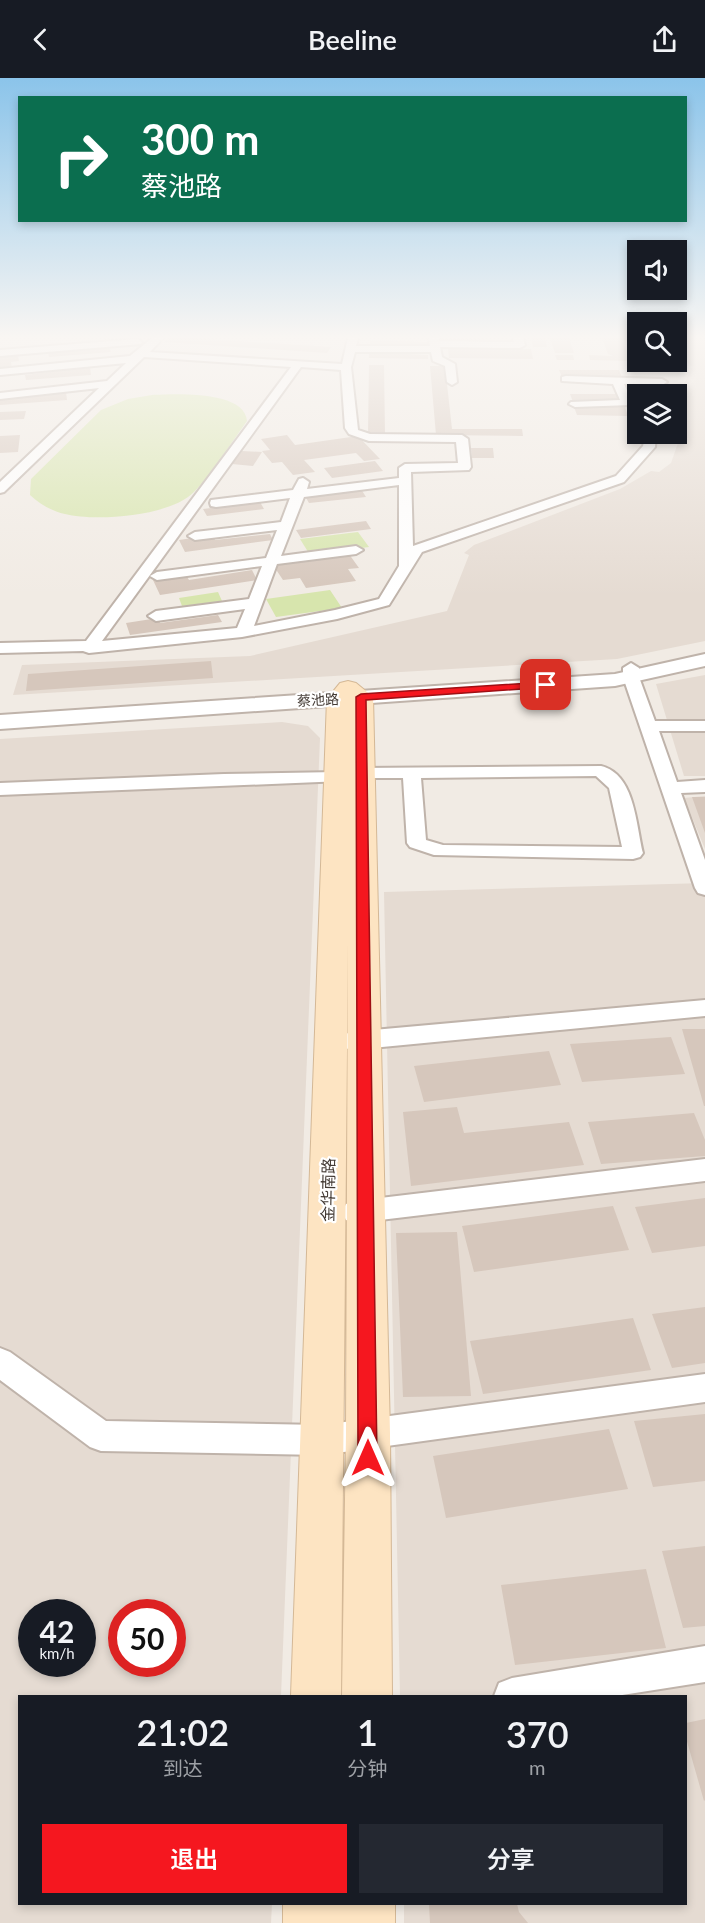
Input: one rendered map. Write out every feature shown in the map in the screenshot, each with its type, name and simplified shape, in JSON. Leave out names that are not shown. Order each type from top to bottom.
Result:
[{"type":"main road","name":"金华南路","points":[[316,1695],[327,1216],[347,1042],[349,695]]},
{"type":"main road","name":"金华南路","points":[[347,1042],[364,1211],[368,1434],[367,1695]]},
{"type":"main road","points":[[311,1905],[311,1923]]},
{"type":"main road","points":[[367,1905],[367,1923]]},
{"type":"street","points":[[0,489],[67,424]]},
{"type":"street","points":[[92,644],[254,424]]},
{"type":"street","points":[[216,503],[298,494],[405,454],[431,453],[405,454],[353,432],[351,424]]},
{"type":"street","points":[[0,648],[92,644],[128,645],[331,618],[384,602],[417,549],[620,479],[649,444]]},
{"type":"street","points":[[405,454],[406,566]]},
{"type":"street","points":[[244,631],[304,479]]},
{"type":"street","points":[[195,536],[286,525]]},
{"type":"street","points":[[158,576],[356,550]]},
{"type":"street","points":[[156,616],[255,603]]},
{"type":"street","points":[[0,633],[92,644]]},
{"type":"street","name":"蔡池路","points":[[0,709],[349,695],[615,680],[631,672],[705,652]]},
{"type":"street","name":"蔡池路","points":[[631,672],[705,660]]},
{"type":"street","points":[[631,672],[705,888]]},
{"type":"street","name":"蔡池路","points":[[0,722],[349,695]]},
{"type":"street","points":[[648,726],[705,726]]},
{"type":"street","points":[[0,789],[412,773],[601,771],[618,786],[633,853],[441,851],[417,843],[412,773]]},
{"type":"street","points":[[672,791],[705,786]]},
{"type":"street","points":[[672,791],[705,792]]},
{"type":"street","points":[[347,1042],[705,1008]]},
{"type":"street","points":[[327,1216],[705,1170]]},
{"type":"street","points":[[0,1362],[101,1436],[322,1440],[705,1388]]},
{"type":"street","points":[[518,1695],[705,1664]]},
{"type":"shaded area","points":[[687,424],[705,424],[705,641],[617,659],[13,695],[22,665],[250,656],[447,611],[469,555],[464,553],[474,545],[620,489],[651,471],[659,472],[671,463],[678,444],[687,444]]},
{"type":"shaded area","points":[[705,675],[705,776],[684,776],[656,684]]},
{"type":"shaded area","points":[[282,722],[308,726],[320,738],[281,1695],[18,1695],[18,1905],[272,1905],[271,1923],[0,1923],[0,739]]},
{"type":"shaded area","points":[[705,796],[705,849],[684,798]]},
{"type":"shaded area","points":[[705,883],[705,1923],[404,1923],[404,1905],[687,1905],[687,1695],[400,1695],[384,892]]},
{"type":"green space","points":[[87,424],[245,424],[215,467],[194,492],[169,507],[152,512],[114,517],[60,513],[46,507],[30,495],[31,479]]},
{"type":"green space","points":[[358,532],[369,547],[310,555],[300,539]]},
{"type":"green space","points":[[330,590],[342,608],[276,617],[266,599]]},
{"type":"green space","points":[[218,592],[222,601],[182,606],[179,598]]},
{"type":"building","points":[[368,424],[385,424],[385,435],[368,434]]},
{"type":"building","points":[[435,424],[451,424],[452,429],[522,429],[523,436],[436,435]]},
{"type":"building","points":[[20,435],[18,452],[0,453],[0,436]]},
{"type":"building","points":[[287,435],[295,445],[358,436],[380,459],[364,461],[356,453],[304,460],[315,472],[293,475],[282,462],[272,463],[262,451],[270,450],[261,439]]},
{"type":"building","points":[[471,448],[493,448],[494,458],[472,458]]},
{"type":"building","points":[[242,451],[262,452],[253,466],[232,464]]},
{"type":"building","points":[[375,461],[383,471],[332,478],[324,468]]},
{"type":"building","points":[[361,489],[366,497],[309,503],[305,496]]},
{"type":"building","points":[[260,502],[264,509],[207,516],[203,509]]},
{"type":"building","points":[[366,521],[371,529],[301,538],[296,530]]},
{"type":"building","points":[[270,534],[273,540],[185,552],[179,540],[213,535],[215,540]]},
{"type":"building","points":[[349,554],[359,568],[348,569],[356,581],[306,588],[300,578],[283,580],[273,565]]},
{"type":"building","points":[[252,570],[257,580],[160,595],[153,580],[186,575],[189,580]]},
{"type":"building","points":[[218,615],[222,622],[130,635],[126,623],[158,618],[160,623]]},
{"type":"building","points":[[211,661],[213,678],[26,691],[28,674]]},
{"type":"building","points":[[692,797],[705,797],[705,833]]},
{"type":"building","points":[[682,1029],[705,1029],[705,1106],[704,1106]]},
{"type":"building","points":[[671,1037],[685,1074],[582,1082],[570,1044]]},
{"type":"building","points":[[549,1051],[561,1085],[424,1102],[414,1066]]},
{"type":"building","points":[[457,1107],[464,1133],[569,1122],[584,1165],[411,1186],[403,1112]]},
{"type":"building","points":[[694,1113],[705,1140],[705,1156],[601,1164],[588,1122]]},
{"type":"building","points":[[705,1198],[705,1246],[652,1253],[635,1207]]},
{"type":"building","points":[[613,1206],[629,1250],[474,1272],[462,1226]]},
{"type":"building","points":[[457,1232],[471,1396],[403,1397],[396,1233]]},
{"type":"building","points":[[705,1307],[705,1363],[672,1368],[652,1314]]},
{"type":"building","points":[[633,1318],[651,1370],[483,1394],[470,1341]]},
{"type":"building","points":[[705,1414],[705,1481],[653,1487],[634,1421]]},
{"type":"building","points":[[609,1429],[628,1489],[446,1518],[433,1456]]},
{"type":"building","points":[[705,1546],[705,1626],[683,1628],[662,1551]]},
{"type":"building","points":[[646,1569],[666,1648],[515,1665],[501,1585]]},
{"type":"building","points":[[705,1719],[704,1801],[687,1742],[687,1723]]},
{"type":"building","points":[[429,1905],[517,1905],[519,1912],[528,1923],[430,1923]]},
{"type":"route","points":[[368,1458],[360,796],[361,697],[546,685]]}]
